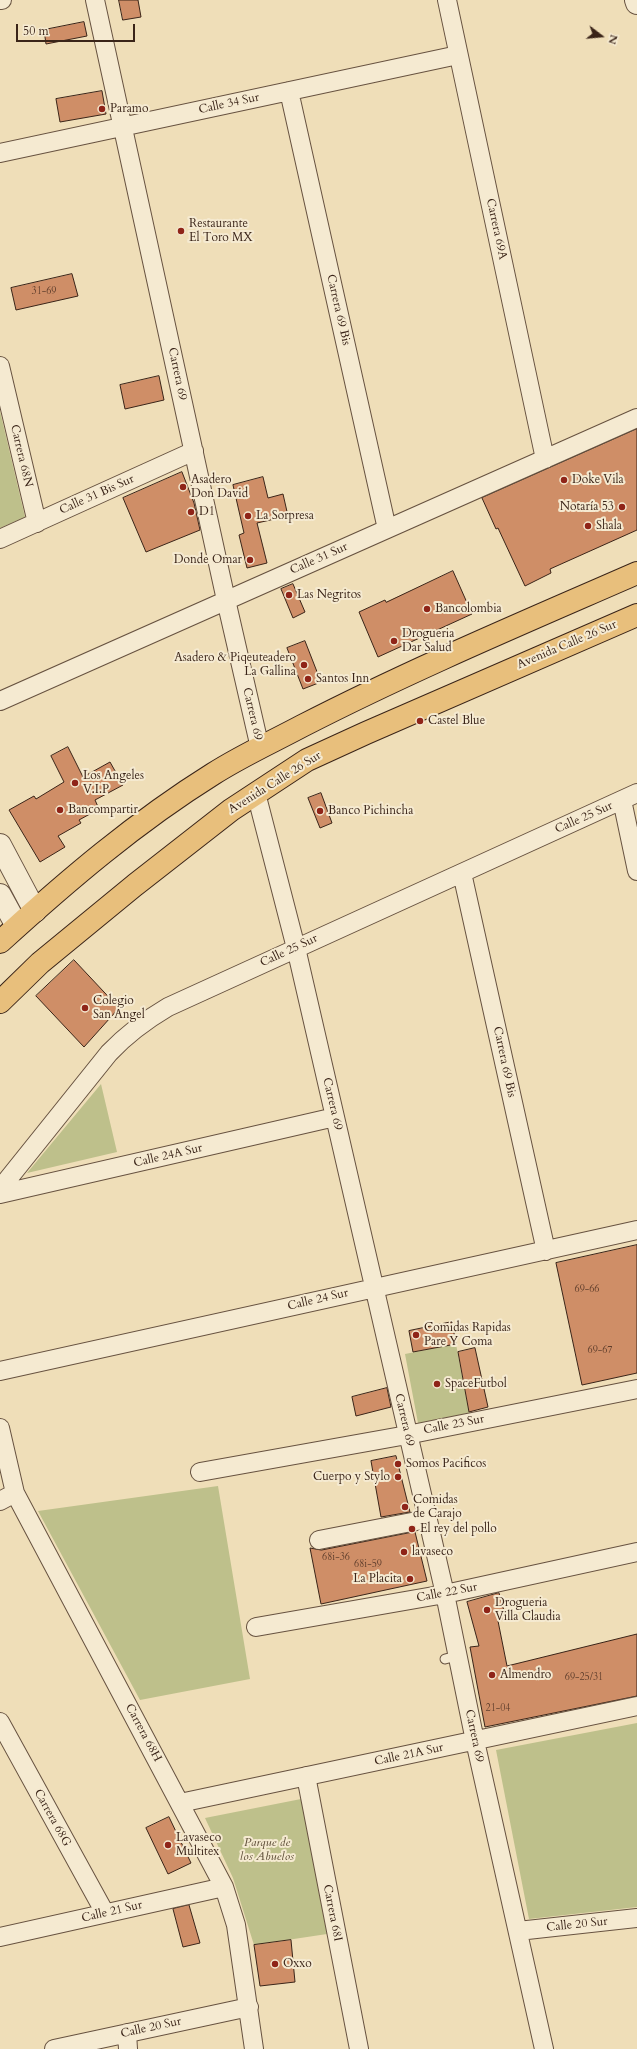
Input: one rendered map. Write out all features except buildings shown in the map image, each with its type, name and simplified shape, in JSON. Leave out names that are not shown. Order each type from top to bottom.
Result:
[{"type":"main road","points":[[0,942],[77,873],[170,802],[215,773],[382,685],[637,573]]},
{"type":"main road","name":"Avenida Calle 26 Sur","points":[[0,1002],[40,963],[95,916],[231,810],[307,760],[637,615]]},
{"type":"street","name":"Carrera 69","points":[[95,0],[226,600],[260,748]]},
{"type":"street","name":"Carrera 69A","points":[[446,0],[545,459]]},
{"type":"street","name":"Calle 34 Sur","points":[[0,153],[458,55]]},
{"type":"street","name":"Carrera 69 Bis","points":[[290,91],[387,529]]},
{"type":"street","name":"Carrera 68N","points":[[0,366],[36,523]]},
{"type":"street","name":"Calle 31 Sur","points":[[0,701],[637,418]]},
{"type":"street","name":"Calle 31 Bis Sur","points":[[0,539],[194,451]]},
{"type":"street","name":"Carrera 69","points":[[256,793],[296,948],[445,1594],[451,1658],[475,1740],[544,2049]]},
{"type":"street","points":[[629,797],[637,871]]},
{"type":"street","name":"Calle 25 Sur","points":[[0,1189],[109,1053],[124,1037],[146,1020],[168,1007],[629,797]]},
{"type":"street","points":[[0,845],[35,911]]},
{"type":"street","name":"Carrera 69 Bis","points":[[462,873],[546,1252]]},
{"type":"street","points":[[0,896],[17,926]]},
{"type":"street","name":"Calle 24A Sur","points":[[0,1194],[335,1117]]},
{"type":"street","name":"Calle 24 Sur","points":[[0,1371],[374,1288],[546,1252],[637,1230]]},
{"type":"street","name":"Calle 23 Sur","points":[[200,1472],[407,1434],[637,1389]]},
{"type":"street","name":"Carrera 68H","points":[[0,1428],[7,1497],[180,1803],[224,1887],[236,1925],[254,2049]]},
{"type":"street","points":[[319,1540],[427,1518]]},
{"type":"street","name":"Calle 22 Sur","points":[[256,1628],[445,1594],[637,1552]]},
{"type":"street","name":"Calle 21A Sur","points":[[180,1803],[637,1706]]},
{"type":"street","name":"Carrera 68G","points":[[0,1722],[105,1914]]},
{"type":"street","name":"Carrera 68I","points":[[306,1776],[359,2049]]},
{"type":"street","name":"Calle 21 Sur","points":[[0,1936],[224,1887]]},
{"type":"street","name":"Calle 20 Sur","points":[[518,1931],[637,1918]]},
{"type":"street","name":"Calle 20 Sur","points":[[54,2049],[128,2041],[249,2007]]},
{"type":"green space","points":[[0,411],[25,517],[0,528]]},
{"type":"green space","points":[[101,1084],[117,1152],[27,1173]]},
{"type":"green space","name":"SpaceFutbol","points":[[456,1344],[469,1413],[418,1423],[405,1354]]},
{"type":"green space","points":[[218,1486],[250,1679],[140,1700],[38,1511]]},
{"type":"green space","points":[[637,1723],[637,1907],[529,1919],[496,1750]]},
{"type":"green space","name":"Parque de los Abuelos","points":[[301,1799],[327,1934],[254,1945],[233,1878],[205,1818]]},
{"type":"place","name":"Paramo","points":[[102,109]]},
{"type":"place","name":"Restaurante El Toro MX","points":[[181,231]]},
{"type":"place","name":"Doke Vila","points":[[564,480]]},
{"type":"place","name":"Asadero Don David","points":[[183,487]]},
{"type":"place","name":"Notaría 53","points":[[622,507]]},
{"type":"place","name":"D1","points":[[191,512]]},
{"type":"place","name":"La Sorpresa","points":[[248,516]]},
{"type":"place","name":"Shala","points":[[588,526]]},
{"type":"place","name":"Donde Omar","points":[[250,560]]},
{"type":"place","name":"Las Negritos","points":[[289,595]]},
{"type":"place","name":"Bancolombia","points":[[427,609]]},
{"type":"place","name":"Drogueria Dar Salud","points":[[394,641]]},
{"type":"place","name":"Asadero & Piqeuteadero La Gallina","points":[[304,665]]},
{"type":"place","name":"Santos Inn","points":[[308,679]]},
{"type":"place","name":"Castel Blue","points":[[420,721]]},
{"type":"place","name":"Los Angeles V.I.P","points":[[75,783]]},
{"type":"place","name":"Bancompartir","points":[[60,810]]},
{"type":"place","name":"Banco Pichincha","points":[[320,811]]},
{"type":"place","name":"Colegio San Angel","points":[[85,1008]]},
{"type":"place","name":"Comidas Rapidas Pare Y Coma","points":[[416,1335]]},
{"type":"place","name":"SpaceFutbol","points":[[437,1384]]},
{"type":"place","name":"Somos Pacificos","points":[[398,1464]]},
{"type":"place","name":"Cuerpo y Stylo","points":[[398,1477]]},
{"type":"place","name":"Comidas de Carajo","points":[[405,1507]]},
{"type":"place","name":"El rey del pollo","points":[[412,1529]]},
{"type":"place","name":"lavaseco","points":[[404,1552]]},
{"type":"place","name":"La Placita","points":[[410,1579]]},
{"type":"place","name":"Drogueria Villa Claudia","points":[[487,1610]]},
{"type":"place","name":"Almendro","points":[[492,1675]]},
{"type":"place","name":"Lavaseco Multitex","points":[[168,1845]]},
{"type":"place","name":"Oxxo","points":[[275,1964]]}]
